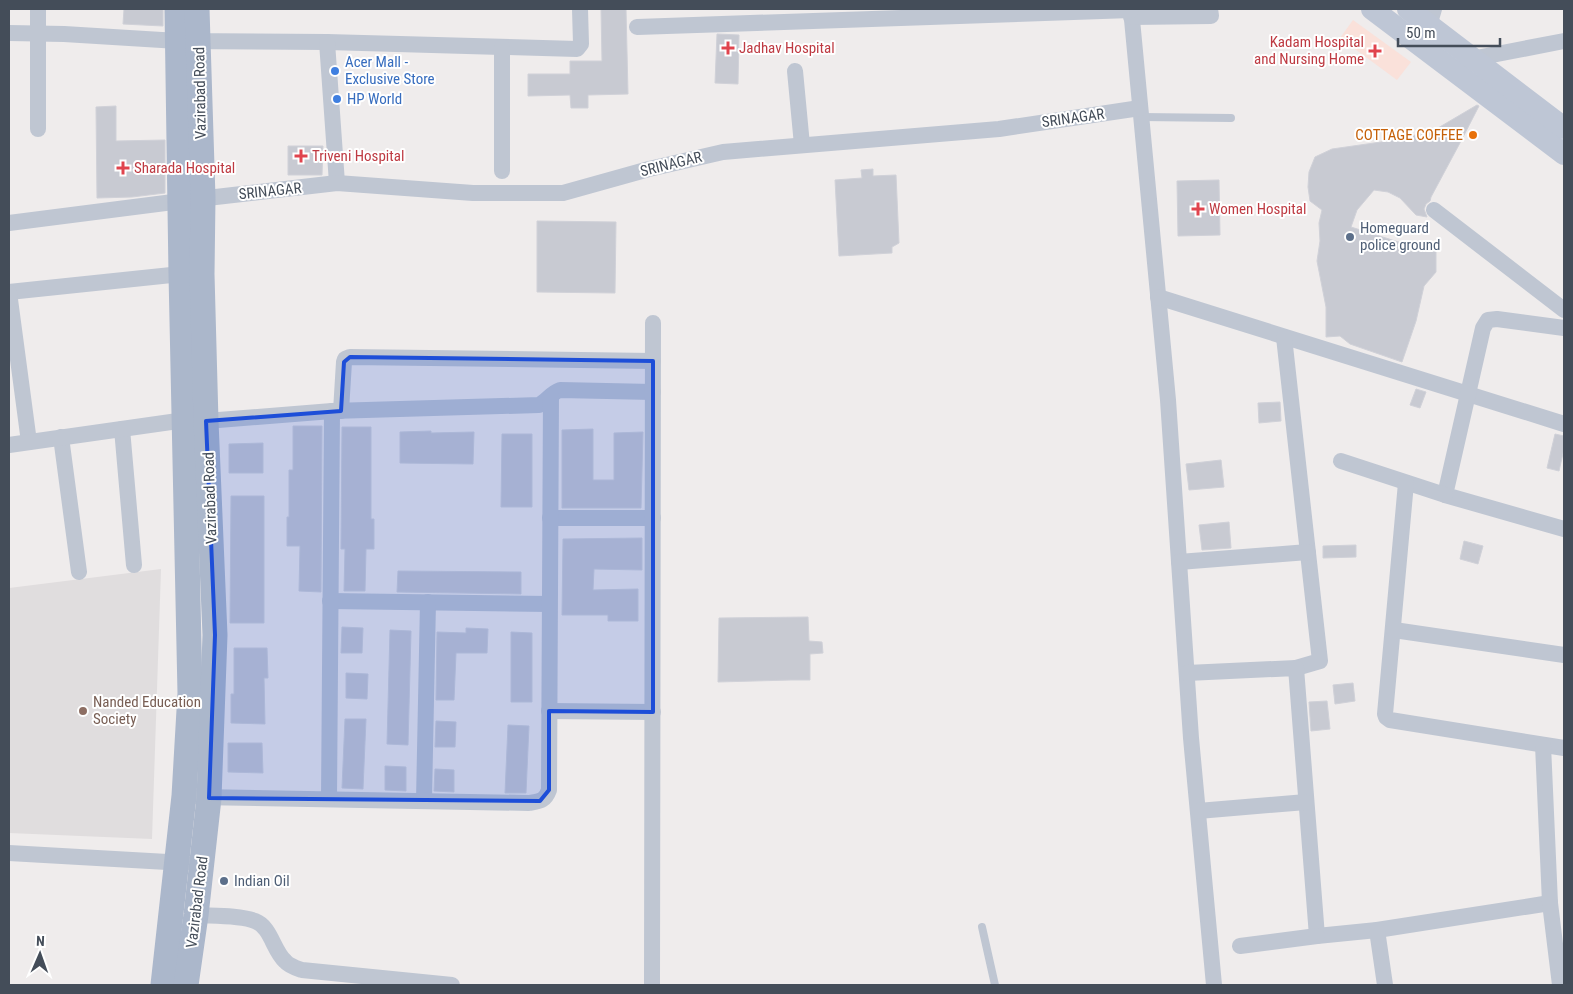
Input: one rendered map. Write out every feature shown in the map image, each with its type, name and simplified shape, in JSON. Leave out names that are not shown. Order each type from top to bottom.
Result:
[{"type":"main road","name":"Vazirabad Road","points":[[177,9],[188,41]]},
{"type":"main road","name":"Vazirabad Road","points":[[163,985],[178,863],[190,693],[196,421],[202,274],[192,200],[188,41],[197,9]]},
{"type":"main road","points":[[1372,9],[1564,154]]},
{"type":"main road","points":[[1408,9],[1431,17],[1473,59],[1564,128]]},
{"type":"main road","name":"Vazirabad Road","points":[[186,985],[209,798],[215,635],[181,274],[192,200]]},
{"type":"street","points":[[38,9],[38,129]]},
{"type":"street","points":[[9,33],[188,41],[327,42],[577,49],[581,44],[580,9]]},
{"type":"street","points":[[637,27],[1131,12],[1211,16],[1210,9]]},
{"type":"street","points":[[1131,12],[1168,400],[1187,673],[1214,985]]},
{"type":"street","points":[[1444,64],[1564,41]]},
{"type":"street","points":[[327,42],[337,184]]},
{"type":"street","points":[[502,47],[502,171]]},
{"type":"street","points":[[795,71],[802,145]]},
{"type":"street","name":"SRINAGAR","points":[[9,222],[337,184],[473,193],[563,193],[649,169],[723,152],[999,129],[1140,113]]},
{"type":"street","points":[[1434,210],[1564,310]]},
{"type":"street","points":[[29,442],[9,292],[181,274]]},
{"type":"street","points":[[1158,297],[1564,424]]},
{"type":"street","points":[[1445,495],[1483,328],[1488,320],[1497,319],[1564,328]]},
{"type":"street","points":[[652,985],[653,323]]},
{"type":"street","points":[[1187,673],[1296,668],[1320,661],[1284,337]]},
{"type":"street","points":[[329,798],[330,600],[337,411],[345,359],[350,356],[653,361]]},
{"type":"street","points":[[9,445],[196,421],[337,411],[539,405],[554,392],[560,390],[653,392]]},
{"type":"street","points":[[184,796],[529,803],[540,801],[546,797],[549,790],[551,396]]},
{"type":"street","points":[[122,429],[134,565]]},
{"type":"street","points":[[62,437],[78,572]]},
{"type":"street","points":[[1341,461],[1406,483],[1564,530]]},
{"type":"street","points":[[1406,483],[1386,717],[1390,720],[1564,748]]},
{"type":"street","points":[[550,518],[653,518]]},
{"type":"street","points":[[1179,562],[1308,552]]},
{"type":"street","points":[[330,600],[550,604]]},
{"type":"street","points":[[424,800],[428,602]]},
{"type":"street","points":[[1394,630],[1564,655]]},
{"type":"street","points":[[1296,668],[1317,936]]},
{"type":"street","points":[[549,712],[652,712]]},
{"type":"street","points":[[1543,745],[1550,902],[1560,985]]},
{"type":"street","points":[[1198,811],[1306,802]]},
{"type":"street","points":[[9,854],[202,864]]},
{"type":"street","points":[[1240,946],[1377,930],[1550,902]]},
{"type":"street","points":[[196,915],[247,918],[256,921],[266,929],[283,960],[302,970],[452,985]]},
{"type":"street","points":[[1377,930],[1385,985]]},
{"type":"lane","points":[[1140,113],[1231,118]]},
{"type":"lane","points":[[982,927],[995,985]]},
{"type":"highlighted area","points":[[350,357],[653,361],[653,712],[549,711],[549,790],[540,801],[209,798],[215,635],[206,421],[341,411],[344,362]]},
{"type":"shaded area","points":[[1353,20],[1411,62],[1397,80],[1340,38]]},
{"type":"shaded area","name":"Nanded Education Society","points":[[161,569],[152,839],[9,833],[9,588]]},
{"type":"building","points":[[124,9],[163,9],[163,26],[123,24]]},
{"type":"building","points":[[601,9],[626,9],[628,94],[588,95],[588,108],[571,108],[570,95],[528,96],[528,74],[570,74],[570,61],[602,61]]},
{"type":"building","points":[[717,34],[739,35],[738,84],[715,83]]},
{"type":"building","name":"Homeguard police ground","points":[[1477,105],[1479,106],[1461,141],[1430,201],[1426,204],[1424,209],[1427,217],[1416,215],[1400,198],[1388,192],[1374,190],[1357,210],[1351,227],[1408,245],[1436,251],[1436,272],[1424,286],[1416,321],[1402,362],[1350,344],[1340,336],[1326,337],[1326,307],[1317,261],[1320,241],[1319,223],[1322,210],[1310,201],[1308,187],[1309,172],[1315,157],[1332,149],[1402,139],[1438,128]]},
{"type":"building","points":[[116,106],[116,141],[165,140],[165,193],[132,197],[97,198],[96,107]]},
{"type":"building","points":[[288,146],[323,146],[322,175],[288,175]]},
{"type":"building","points":[[873,169],[873,176],[896,175],[899,243],[892,247],[892,253],[839,256],[835,180],[862,178],[861,170]]},
{"type":"building","points":[[1219,180],[1220,235],[1178,236],[1177,181]]},
{"type":"building","points":[[537,221],[616,222],[615,293],[537,292]]},
{"type":"building","points":[[1416,389],[1426,392],[1420,408],[1410,405]]},
{"type":"building","points":[[1280,402],[1281,421],[1259,423],[1258,403]]},
{"type":"building","points":[[293,426],[322,426],[321,592],[299,591],[300,546],[287,546],[289,470],[293,470]]},
{"type":"building","points":[[342,427],[371,427],[371,519],[374,519],[374,549],[366,549],[365,591],[344,591],[345,549],[341,549]]},
{"type":"building","points":[[593,429],[593,480],[614,480],[614,433],[643,432],[641,508],[562,508],[562,430]]},
{"type":"building","points":[[431,431],[431,433],[474,432],[473,464],[400,463],[400,432]]},
{"type":"building","points":[[502,434],[532,434],[532,507],[501,507]]},
{"type":"building","points":[[1555,434],[1564,436],[1564,449],[1559,471],[1547,468]]},
{"type":"building","points":[[263,443],[263,473],[229,473],[229,444]]},
{"type":"building","points":[[1221,460],[1224,487],[1189,490],[1186,464]]},
{"type":"building","points":[[231,496],[264,496],[264,623],[230,623]]},
{"type":"building","points":[[1229,522],[1231,548],[1202,550],[1199,525]]},
{"type":"building","points":[[642,538],[642,570],[594,569],[593,590],[638,589],[638,621],[608,621],[608,615],[562,615],[563,539]]},
{"type":"building","points":[[1464,541],[1483,546],[1478,564],[1460,559]]},
{"type":"building","points":[[1356,545],[1356,557],[1323,558],[1323,546]]},
{"type":"building","points":[[398,571],[521,572],[521,594],[397,592]]},
{"type":"building","points":[[808,617],[809,641],[822,642],[823,653],[810,654],[810,680],[718,682],[719,618]]},
{"type":"building","points":[[342,627],[363,628],[362,653],[341,653]]},
{"type":"building","points":[[466,628],[488,629],[487,653],[456,653],[454,700],[436,700],[437,632],[466,633]]},
{"type":"building","points":[[390,630],[411,631],[408,745],[387,744]]},
{"type":"building","points":[[511,632],[532,633],[532,702],[511,702]]},
{"type":"building","points":[[234,648],[267,648],[268,678],[264,678],[265,724],[231,723],[231,694],[234,694]]},
{"type":"building","points":[[346,673],[368,674],[367,699],[346,698]]},
{"type":"building","points":[[1353,683],[1355,701],[1335,704],[1333,685]]},
{"type":"building","points":[[1327,701],[1330,729],[1311,731],[1309,702]]},
{"type":"building","points":[[345,719],[366,719],[363,789],[342,788]]},
{"type":"building","points":[[436,721],[456,722],[455,747],[435,747]]},
{"type":"building","points":[[508,725],[529,726],[526,793],[505,793]]},
{"type":"building","points":[[228,743],[262,743],[263,773],[228,772]]},
{"type":"building","points":[[385,766],[406,767],[406,791],[385,790]]},
{"type":"building","points":[[435,769],[454,770],[454,792],[434,791]]},
{"type":"place","name":"Jadhav Hospital","points":[[728,48]]},
{"type":"place","name":"Kadam Hospital and Nursing Home","points":[[1375,51]]},
{"type":"place","name":"Acer Mall - Exclusive Store","points":[[335,71]]},
{"type":"place","name":"HP World","points":[[337,99]]},
{"type":"place","name":"COTTAGE COFFEE","points":[[1473,135]]},
{"type":"place","name":"Triveni Hospital","points":[[301,156]]},
{"type":"place","name":"Sharada Hospital","points":[[123,168]]},
{"type":"place","name":"Women Hospital","points":[[1198,209]]},
{"type":"place","name":"Homeguard police ground","points":[[1350,237]]},
{"type":"place","name":"Nanded Education Society","points":[[83,711]]},
{"type":"place","name":"Indian Oil","points":[[224,881]]}]
